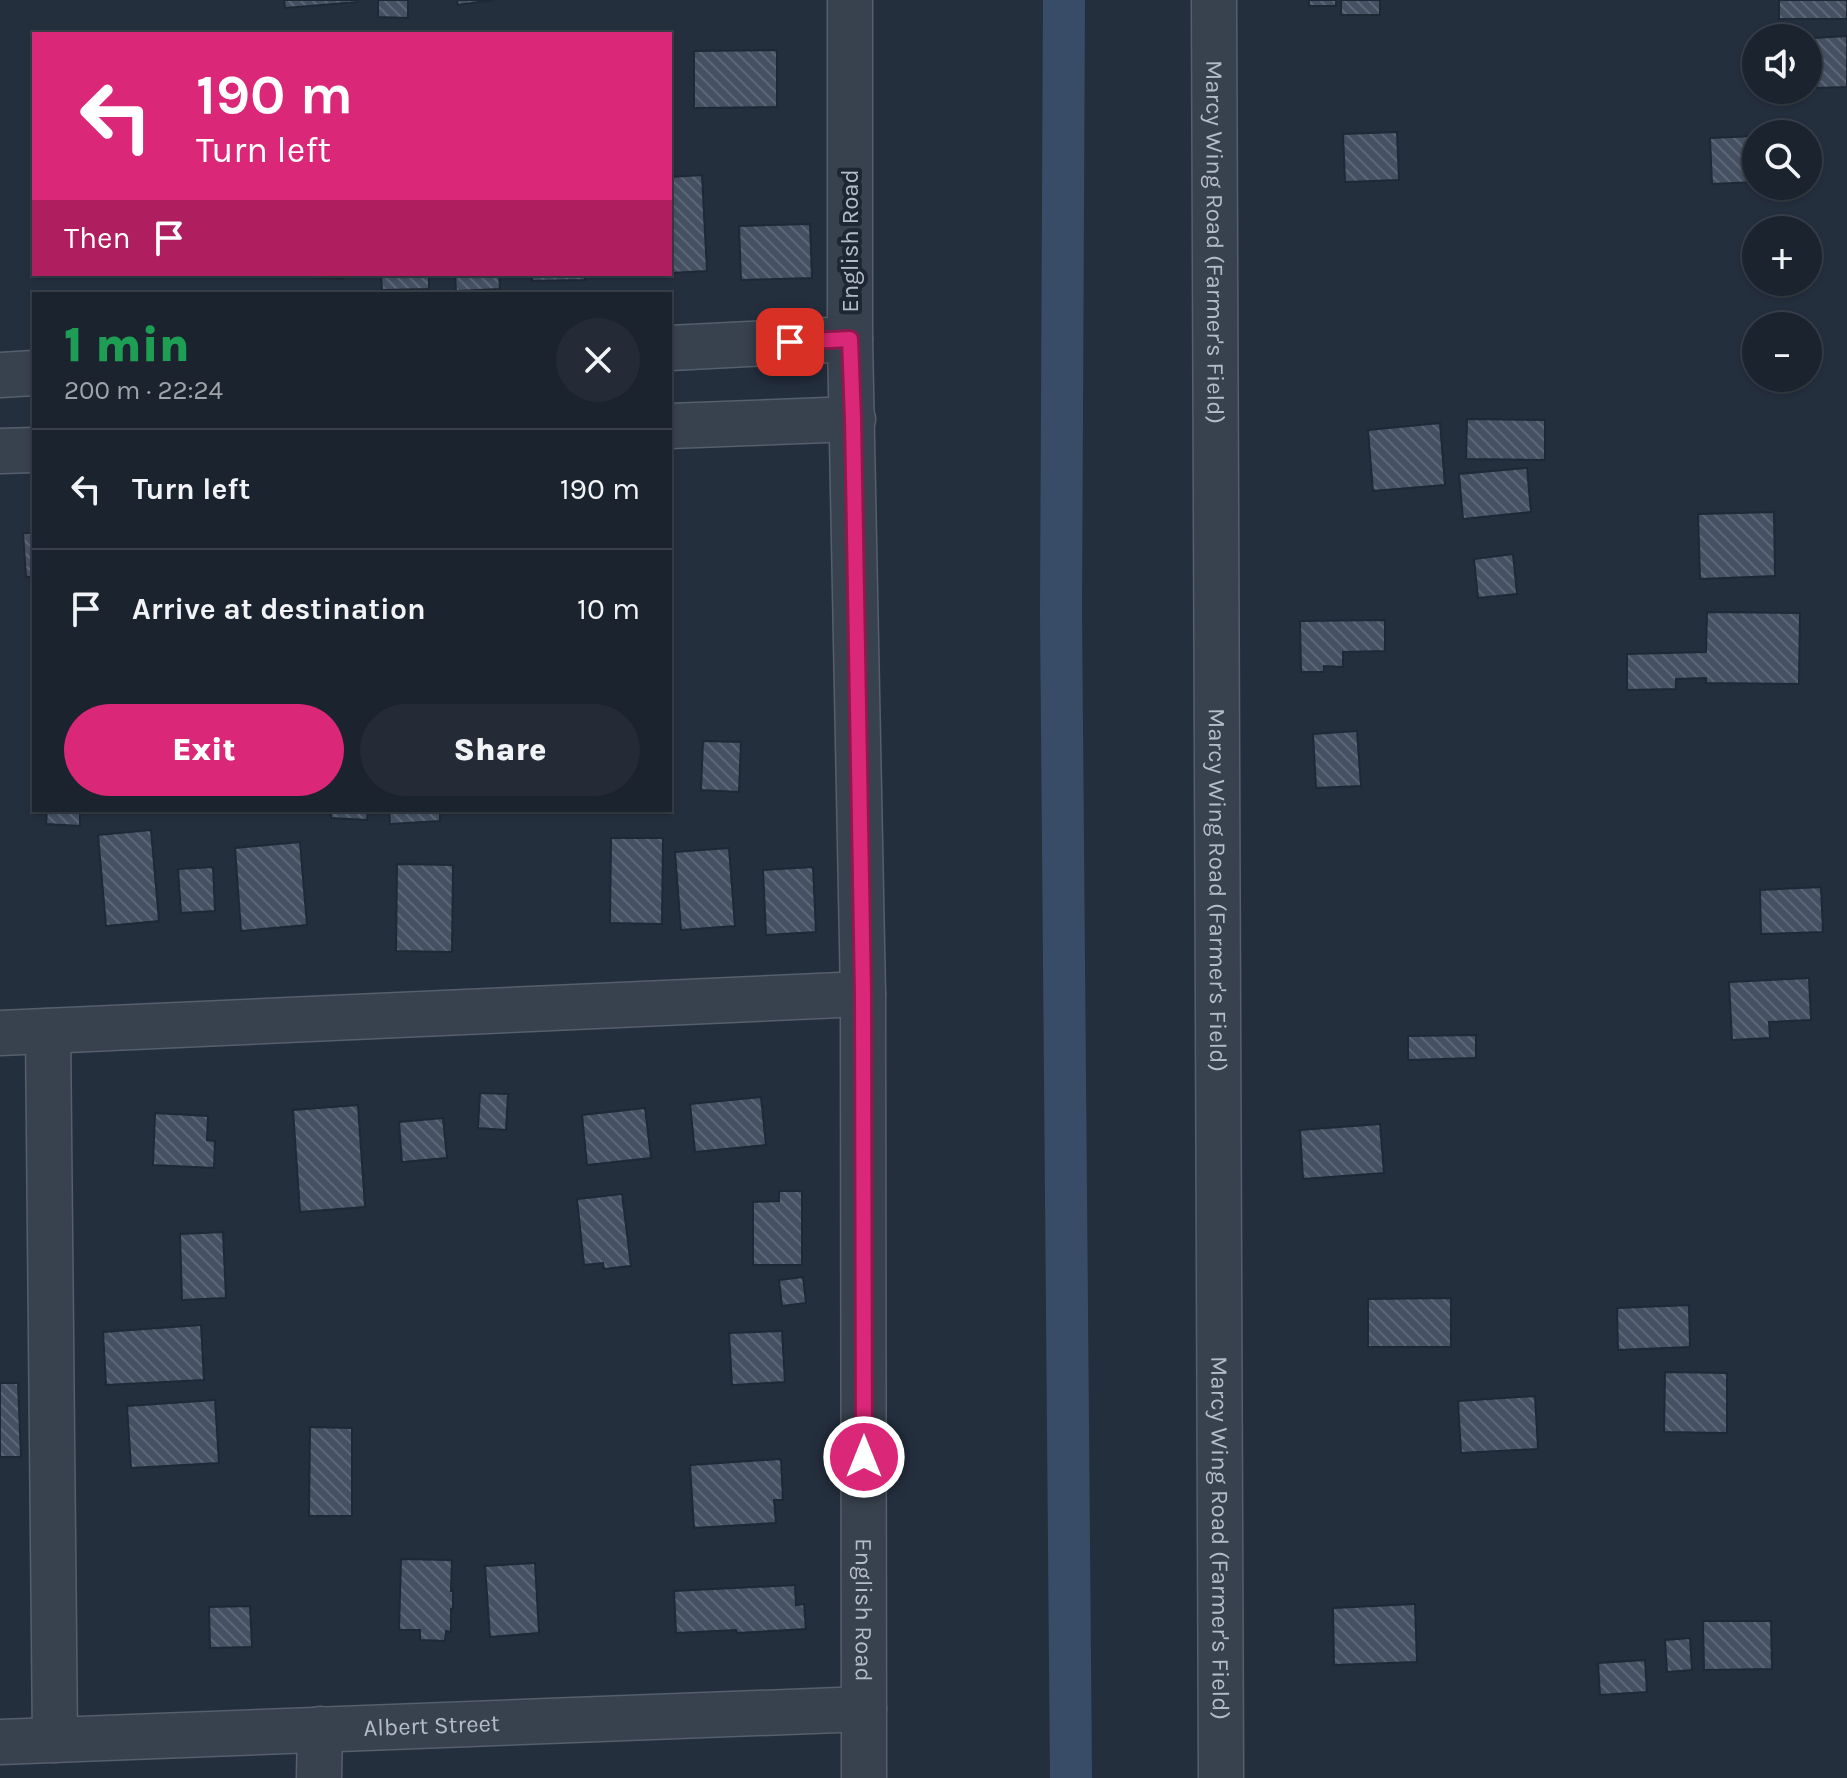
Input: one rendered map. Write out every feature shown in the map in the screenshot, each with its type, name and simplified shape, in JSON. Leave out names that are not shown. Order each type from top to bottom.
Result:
[{"type":"street","name":"English Road","points":[[850,0],[850,339],[863,994],[864,1778]]},
{"type":"street","name":"Marcy Wing Road (Farmer's Field)","points":[[1214,0],[1221,1778]]},
{"type":"street","points":[[672,348],[850,339]]},
{"type":"street","points":[[0,375],[32,373]]},
{"type":"street","points":[[672,426],[853,419]]},
{"type":"street","points":[[0,451],[32,450]]},
{"type":"street","points":[[0,1033],[863,994]]},
{"type":"street","points":[[48,1031],[55,1740]]},
{"type":"street","name":"Albert Street","points":[[0,1742],[864,1709]]},
{"type":"street","points":[[319,1778],[320,1729]]},
{"type":"building","points":[[284,0],[358,0],[358,2],[285,8]]},
{"type":"building","points":[[378,0],[408,0],[408,18],[378,17]]},
{"type":"building","points":[[457,0],[494,0],[458,5]]},
{"type":"building","points":[[1309,0],[1336,0],[1336,6],[1309,6]]},
{"type":"building","points":[[1341,0],[1380,0],[1380,15],[1341,15]]},
{"type":"building","points":[[1779,0],[1847,0],[1847,19],[1779,19]]},
{"type":"building","points":[[1847,36],[1847,87],[1822,88],[1822,38]]},
{"type":"building","points":[[777,50],[777,107],[694,108],[694,51]]},
{"type":"building","points":[[1397,132],[1399,180],[1345,182],[1343,134]]},
{"type":"building","points":[[1742,137],[1742,183],[1712,184],[1710,138]]},
{"type":"building","points":[[702,175],[707,271],[672,273],[672,177]]},
{"type":"building","points":[[810,224],[812,278],[741,280],[739,226]]},
{"type":"building","points":[[292,276],[343,276],[343,279]]},
{"type":"building","points":[[381,276],[429,276],[429,289],[382,290]]},
{"type":"building","points":[[455,276],[499,276],[500,289],[456,291]]},
{"type":"building","points":[[532,276],[585,276],[585,280],[532,281]]},
{"type":"building","points":[[1467,419],[1545,420],[1545,460],[1466,459]]},
{"type":"building","points":[[1440,423],[1445,485],[1373,491],[1368,430]]},
{"type":"building","points":[[1527,468],[1531,512],[1463,519],[1459,474]]},
{"type":"building","points":[[1774,512],[1775,576],[1700,579],[1698,514]]},
{"type":"building","points":[[23,533],[32,533],[32,577],[26,577]]},
{"type":"building","points":[[1513,554],[1517,594],[1478,598],[1474,559]]},
{"type":"building","points":[[1707,612],[1800,613],[1799,684],[1706,683],[1706,678],[1676,679],[1676,689],[1627,690],[1627,654],[1706,652]]},
{"type":"building","points":[[1385,620],[1385,651],[1343,652],[1343,667],[1324,666],[1324,672],[1301,672],[1300,621]]},
{"type":"building","points":[[1357,731],[1361,786],[1316,788],[1313,734]]},
{"type":"building","points":[[703,741],[741,742],[739,792],[701,790]]},
{"type":"building","points":[[47,812],[80,812],[80,826],[46,824]]},
{"type":"building","points":[[331,812],[368,812],[367,820],[331,818]]},
{"type":"building","points":[[389,812],[440,812],[440,821],[390,824]]},
{"type":"building","points":[[151,830],[159,921],[106,926],[98,835]]},
{"type":"building","points":[[611,838],[663,838],[662,924],[610,923]]},
{"type":"building","points":[[300,842],[307,925],[241,931],[235,848]]},
{"type":"building","points":[[729,848],[735,926],[681,930],[675,852]]},
{"type":"building","points":[[397,864],[453,865],[452,952],[396,951]]},
{"type":"building","points":[[213,867],[215,911],[181,913],[178,869]]},
{"type":"building","points":[[813,867],[816,932],[766,935],[763,870]]},
{"type":"building","points":[[1821,887],[1823,932],[1761,934],[1760,890]]},
{"type":"building","points":[[1809,978],[1811,1020],[1769,1022],[1770,1038],[1732,1040],[1729,982]]},
{"type":"building","points":[[1476,1035],[1476,1058],[1408,1060],[1408,1036]]},
{"type":"building","points":[[480,1093],[508,1094],[506,1130],[478,1128]]},
{"type":"building","points":[[761,1097],[766,1145],[695,1152],[690,1104]]},
{"type":"building","points":[[358,1105],[365,1207],[300,1212],[293,1110]]},
{"type":"building","points":[[645,1108],[651,1158],[587,1165],[582,1115]]},
{"type":"building","points":[[155,1113],[208,1116],[207,1140],[215,1141],[214,1168],[153,1165]]},
{"type":"building","points":[[443,1118],[447,1158],[402,1162],[399,1122]]},
{"type":"building","points":[[1380,1124],[1384,1173],[1303,1179],[1300,1130]]},
{"type":"building","points":[[779,1191],[802,1191],[802,1265],[753,1265],[753,1202],[779,1201]]},
{"type":"building","points":[[622,1194],[631,1266],[604,1269],[603,1263],[584,1265],[577,1199]]},
{"type":"building","points":[[223,1232],[226,1298],[182,1300],[180,1234]]},
{"type":"building","points":[[803,1277],[806,1303],[782,1306],[779,1280]]},
{"type":"building","points":[[1451,1298],[1451,1347],[1368,1347],[1368,1299]]},
{"type":"building","points":[[1689,1305],[1690,1347],[1618,1350],[1617,1308]]},
{"type":"building","points":[[201,1325],[204,1380],[106,1385],[103,1332]]},
{"type":"building","points":[[782,1331],[785,1382],[732,1385],[729,1333]]},
{"type":"building","points":[[1665,1372],[1727,1373],[1727,1433],[1664,1432]]},
{"type":"building","points":[[0,1383],[18,1383],[21,1457],[0,1457]]},
{"type":"building","points":[[1535,1396],[1538,1449],[1461,1453],[1458,1401]]},
{"type":"building","points":[[215,1400],[219,1463],[131,1468],[127,1406]]},
{"type":"building","points":[[310,1427],[352,1428],[352,1516],[309,1516]]},
{"type":"building","points":[[781,1459],[783,1500],[774,1500],[776,1523],[694,1528],[690,1465]]},
{"type":"building","points":[[401,1559],[452,1560],[453,1609],[451,1632],[446,1631],[445,1641],[420,1640],[420,1630],[399,1630]]},
{"type":"building","points":[[535,1563],[539,1633],[490,1637],[485,1566]]},
{"type":"building","points":[[795,1585],[796,1605],[804,1604],[806,1629],[676,1633],[674,1591]]},
{"type":"building","points":[[1415,1604],[1417,1662],[1334,1665],[1333,1608]]},
{"type":"building","points":[[250,1606],[252,1647],[210,1648],[209,1607]]},
{"type":"building","points":[[1703,1621],[1771,1621],[1772,1669],[1704,1670]]},
{"type":"building","points":[[1690,1638],[1692,1670],[1667,1672],[1665,1640]]},
{"type":"building","points":[[1645,1660],[1647,1692],[1600,1695],[1598,1663]]},
{"type":"waterway","points":[[1064,0],[1061,612],[1071,1778]]},
{"type":"route","points":[[790,342],[850,339],[863,994],[864,1457]]}]
